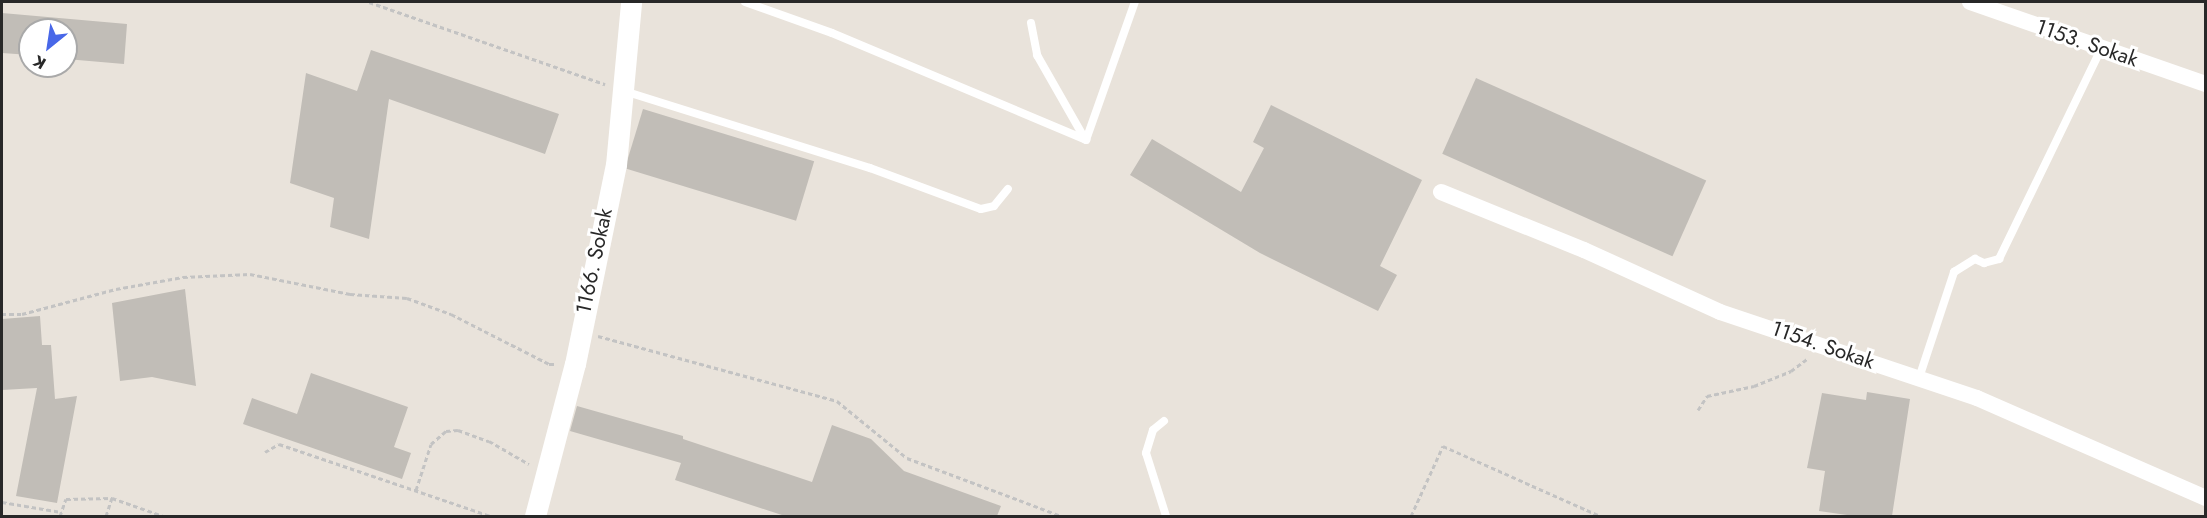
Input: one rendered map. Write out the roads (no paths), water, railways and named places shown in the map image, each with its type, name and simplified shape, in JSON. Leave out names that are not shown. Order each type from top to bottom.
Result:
[{"type":"street","name":"1166. Sokak","points":[[535,516],[575,364],[579,331],[616,165],[631,2]]},
{"type":"street","name":"1153. Sokak","points":[[1970,2],[2205,84]]},
{"type":"street","name":"1154. Sokak","points":[[1441,192],[1584,250],[1720,312],[1977,398],[2205,498]]},
{"type":"lane","points":[[744,2],[832,33],[1086,140]]},
{"type":"lane","points":[[1086,140],[1134,2]]},
{"type":"lane","points":[[1031,23],[1037,55],[1086,140]]},
{"type":"lane","points":[[1919,378],[1954,272],[1975,259],[1984,263],[1999,260],[2101,49]]},
{"type":"lane","points":[[624,91],[870,168],[981,209],[994,206],[1008,189]]},
{"type":"lane","points":[[1164,421],[1153,430],[1146,453],[1166,516]]}]
